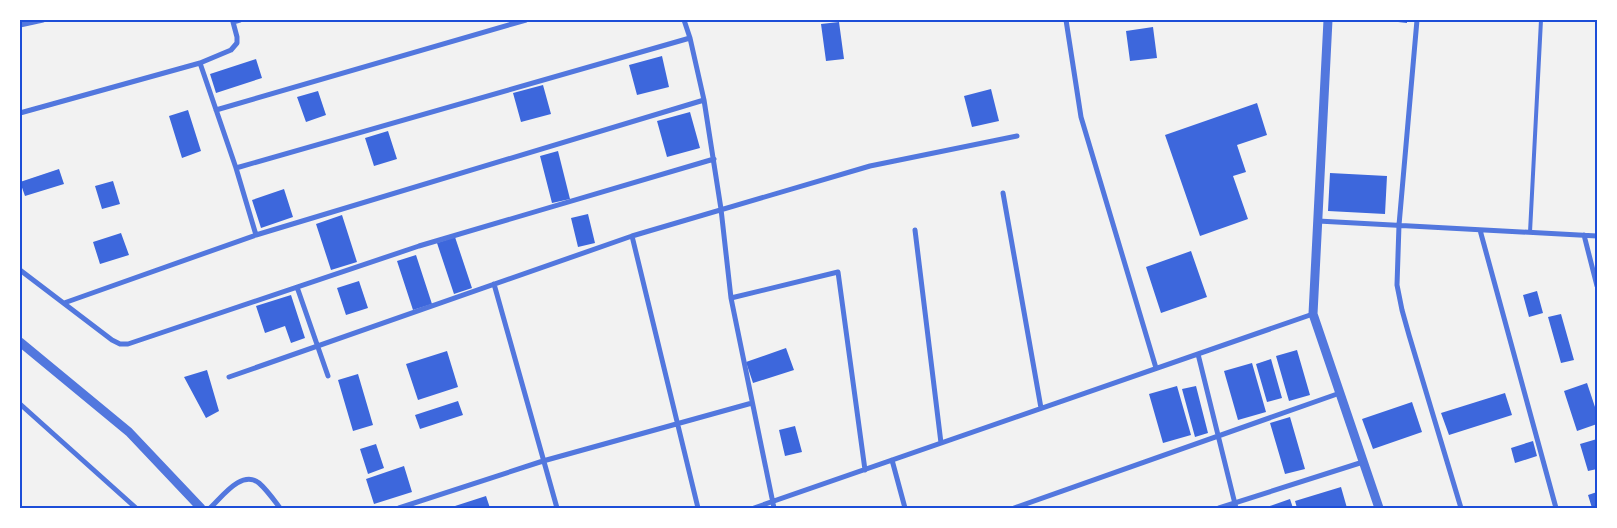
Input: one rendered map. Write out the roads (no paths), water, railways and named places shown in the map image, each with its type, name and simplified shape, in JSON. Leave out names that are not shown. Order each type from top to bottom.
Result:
[{"type":"street","points":[[20,25],[43,20]]},
{"type":"street","points":[[20,113],[200,63],[234,47],[237,37],[233,21],[240,20]]},
{"type":"street","points":[[216,110],[526,20]]},
{"type":"street","points":[[684,20],[704,100],[714,159],[731,298],[774,508]]},
{"type":"street","points":[[1066,20],[1081,117],[1156,368]]},
{"type":"street","points":[[1328,20],[1313,314],[1379,508]]},
{"type":"street","points":[[1417,20],[1399,226],[1397,285],[1402,310],[1461,508]]},
{"type":"street","points":[[236,168],[690,38]]},
{"type":"street","points":[[200,63],[236,168],[256,236]]},
{"type":"street","points":[[64,304],[256,236],[704,100]]},
{"type":"street","points":[[229,377],[632,236],[720,209],[870,166],[1017,136]]},
{"type":"street","points":[[20,270],[112,340],[120,344],[128,344],[419,246],[714,159]]},
{"type":"street","points":[[1003,193],[1041,408]]},
{"type":"street","points":[[1318,221],[1597,236]]},
{"type":"street","points":[[916,230],[941,443]]},
{"type":"street","points":[[1480,230],[1556,508]]},
{"type":"street","points":[[1584,235],[1597,286]]},
{"type":"street","points":[[632,236],[698,508]]},
{"type":"street","points":[[731,298],[838,272],[865,470]]},
{"type":"street","points":[[494,284],[557,508]]},
{"type":"street","points":[[297,287],[328,376]]},
{"type":"street","points":[[754,508],[1313,314]]},
{"type":"street","points":[[20,342],[129,432],[201,508]]},
{"type":"street","points":[[1198,354],[1235,505]]},
{"type":"street","points":[[1014,508],[1340,393]]},
{"type":"street","points":[[399,508],[543,461],[752,403]]},
{"type":"street","points":[[20,404],[136,508]]},
{"type":"street","points":[[892,460],[905,508]]},
{"type":"street","points":[[1219,508],[1235,505],[1363,462]]},
{"type":"street","points":[[210,508],[237,482],[250,479],[259,482],[280,508]]},
{"type":"lane","points":[[1530,232],[1541,20]]}]
